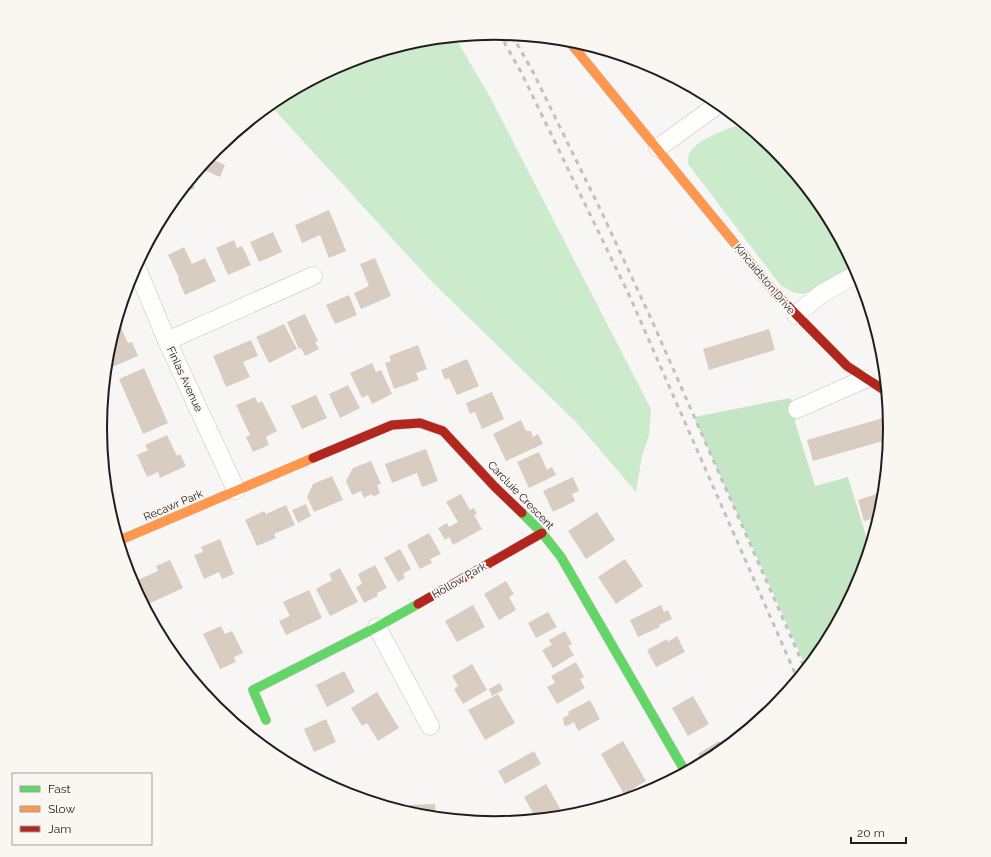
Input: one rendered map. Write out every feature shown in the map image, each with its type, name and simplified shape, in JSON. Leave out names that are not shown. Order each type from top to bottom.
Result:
[{"type":"street","name":"Kincaidston Drive","points":[[575,48],[776,294],[847,366],[882,389]]},
{"type":"street","points":[[658,148],[714,107]]},
{"type":"street","name":"Finlas Avenue","points":[[140,274],[168,341],[236,490]]},
{"type":"street","points":[[168,341],[314,276]]},
{"type":"street","points":[[796,315],[821,294],[853,277]]},
{"type":"street","points":[[797,409],[865,379]]},
{"type":"street","name":"Carcluie Crescent","points":[[236,490],[392,425],[420,423],[443,431],[494,486],[542,533],[560,557],[683,768]]},
{"type":"street","name":"Recawr Park","points":[[124,540],[236,490]]},
{"type":"street","name":"Hollow Park","points":[[266,720],[253,690],[377,626],[542,533]]},
{"type":"street","points":[[377,626],[430,726]]},
{"type":"green space","points":[[458,42],[490,97],[651,409],[649,435],[642,456],[636,492],[577,423],[433,283],[274,109],[301,92],[324,80],[371,61],[420,47]]},
{"type":"green space","points":[[738,125],[752,136],[788,172],[819,213],[832,234],[850,270],[804,294],[795,293],[781,286],[688,164],[689,154],[698,144],[720,132]]},
{"type":"green space","points":[[790,398],[797,409],[795,422],[815,486],[848,477],[867,540],[844,600],[832,623],[805,664],[694,417]]},
{"type":"building","points":[[215,160],[225,165],[220,177],[205,170]]},
{"type":"building","points":[[193,184],[195,188],[188,191]]},
{"type":"building","points":[[329,210],[346,251],[329,258],[320,235],[302,243],[295,225]]},
{"type":"building","points":[[273,232],[282,252],[259,262],[250,242]]},
{"type":"building","points":[[234,240],[237,248],[242,246],[251,265],[228,275],[216,248]]},
{"type":"building","points":[[184,247],[192,264],[205,258],[216,281],[185,295],[168,255]]},
{"type":"building","points":[[375,258],[391,296],[361,309],[354,293],[369,286],[360,264]]},
{"type":"building","points":[[349,295],[357,315],[335,324],[326,305]]},
{"type":"building","points":[[305,314],[318,341],[315,342],[319,349],[305,356],[301,348],[299,349],[287,322]]},
{"type":"building","points":[[284,324],[297,349],[269,363],[256,337]]},
{"type":"building","points":[[120,327],[128,343],[132,342],[138,356],[112,367]]},
{"type":"building","points":[[769,329],[775,350],[709,370],[703,349]]},
{"type":"building","points":[[251,340],[258,356],[243,362],[250,377],[226,387],[213,356]]},
{"type":"building","points":[[418,345],[427,369],[416,373],[419,380],[394,389],[385,363],[391,361],[389,356]]},
{"type":"building","points":[[467,359],[479,386],[457,395],[449,378],[445,380],[441,370]]},
{"type":"building","points":[[372,363],[376,372],[381,370],[392,394],[372,404],[368,395],[362,398],[350,373]]},
{"type":"building","points":[[144,368],[168,423],[143,434],[119,379]]},
{"type":"building","points":[[348,385],[360,408],[340,418],[329,394]]},
{"type":"building","points":[[492,392],[504,419],[482,429],[475,412],[470,414],[466,403]]},
{"type":"building","points":[[316,395],[327,418],[302,429],[291,406]]},
{"type":"building","points":[[255,397],[258,403],[262,401],[277,431],[266,437],[269,445],[253,452],[246,437],[250,435],[236,405]]},
{"type":"building","points":[[884,418],[884,441],[813,461],[807,440]]},
{"type":"building","points":[[521,420],[526,431],[531,431],[533,437],[538,434],[543,444],[506,461],[493,434]]},
{"type":"building","points":[[167,435],[177,456],[180,454],[186,466],[160,478],[158,472],[147,477],[137,455],[148,450],[145,445]]},
{"type":"building","points":[[426,449],[438,481],[422,487],[417,473],[392,483],[385,464]]},
{"type":"building","points":[[539,452],[547,470],[552,467],[556,475],[529,488],[517,462]]},
{"type":"building","points":[[371,461],[381,484],[377,485],[380,493],[373,497],[372,494],[364,498],[361,491],[352,495],[346,481],[353,468]]},
{"type":"building","points":[[332,476],[343,500],[314,512],[307,497],[313,484]]},
{"type":"building","points":[[573,477],[579,491],[572,494],[575,501],[553,512],[543,491]]},
{"type":"building","points":[[879,493],[873,519],[864,521],[858,500]]},
{"type":"building","points":[[461,494],[470,510],[474,508],[477,514],[474,515],[482,529],[453,545],[449,537],[445,540],[438,528],[447,523],[449,527],[458,522],[446,502]]},
{"type":"building","points":[[306,504],[311,516],[298,523],[292,510]]},
{"type":"building","points":[[286,505],[295,525],[274,534],[276,538],[257,546],[245,520],[264,511],[266,514]]},
{"type":"building","points":[[597,512],[615,540],[586,559],[568,531]]},
{"type":"building","points":[[429,533],[441,554],[430,559],[432,563],[420,569],[407,545]]},
{"type":"building","points":[[220,539],[234,574],[222,579],[219,572],[204,579],[194,555],[203,552],[201,547]]},
{"type":"building","points":[[400,549],[411,569],[403,574],[405,578],[398,582],[384,558]]},
{"type":"building","points":[[625,559],[643,586],[616,604],[598,577]]},
{"type":"building","points":[[170,560],[183,588],[149,604],[138,580],[158,571],[156,566]]},
{"type":"building","points":[[375,565],[387,588],[377,593],[378,596],[364,603],[356,587],[362,584],[358,574]]},
{"type":"building","points":[[340,568],[358,602],[330,616],[316,589],[332,580],[329,574]]},
{"type":"building","points":[[506,581],[514,594],[509,597],[516,610],[499,620],[484,594]]},
{"type":"building","points":[[309,590],[322,618],[286,635],[279,621],[290,616],[283,602]]},
{"type":"building","points":[[473,605],[485,627],[457,642],[445,621]]},
{"type":"building","points":[[661,605],[664,612],[668,610],[672,619],[659,625],[660,627],[638,637],[630,620]]},
{"type":"building","points":[[548,612],[557,627],[536,638],[528,623]]},
{"type":"building","points":[[221,626],[225,634],[232,631],[243,653],[234,657],[236,662],[220,669],[203,634]]},
{"type":"building","points":[[565,631],[572,644],[568,646],[574,655],[553,668],[542,650],[552,645],[549,640]]},
{"type":"building","points":[[677,636],[685,652],[656,667],[647,650],[667,639],[668,642]]},
{"type":"building","points":[[576,662],[584,677],[580,679],[585,688],[557,704],[547,687],[555,683],[551,676]]},
{"type":"building","points":[[472,664],[487,690],[463,704],[454,689],[458,686],[452,676]]},
{"type":"building","points":[[344,671],[355,692],[327,707],[316,685]]},
{"type":"building","points":[[500,683],[503,690],[492,696],[489,689]]},
{"type":"building","points":[[377,692],[399,728],[378,741],[367,723],[362,726],[351,708]]},
{"type":"building","points":[[498,694],[515,723],[485,740],[468,710]]},
{"type":"building","points":[[693,696],[709,724],[688,736],[672,708]]},
{"type":"building","points":[[590,700],[600,719],[578,731],[574,722],[567,726],[564,725],[563,718],[569,715],[568,712]]},
{"type":"building","points":[[326,719],[336,742],[314,752],[304,729]]},
{"type":"building","points":[[623,741],[646,781],[624,794],[601,754]]},
{"type":"building","points":[[719,741],[721,745],[701,758],[698,754]]},
{"type":"building","points":[[534,751],[541,764],[505,784],[498,771]]},
{"type":"building","points":[[546,784],[562,811],[534,815],[524,797]]},
{"type":"building","points":[[435,804],[436,812],[409,807],[409,805]]},
{"type":"railway","points":[[503,40],[521,72],[630,297],[796,675]]},
{"type":"railway","points":[[515,41],[533,72],[603,215],[653,323],[804,666]]},
{"type":"traffic: fast","points":[[522,513],[542,533],[561,557],[683,768]]},
{"type":"traffic: fast","points":[[266,720],[253,690],[377,627],[418,604]]},
{"type":"traffic: slow","points":[[574,48],[776,294]]},
{"type":"traffic: slow","points":[[123,539],[313,458]]},
{"type":"traffic: jam","points":[[776,294],[847,366],[882,389]]},
{"type":"traffic: jam","points":[[313,458],[392,425],[420,423],[443,431],[494,486],[522,513]]},
{"type":"traffic: jam","points":[[418,604],[542,533]]}]
